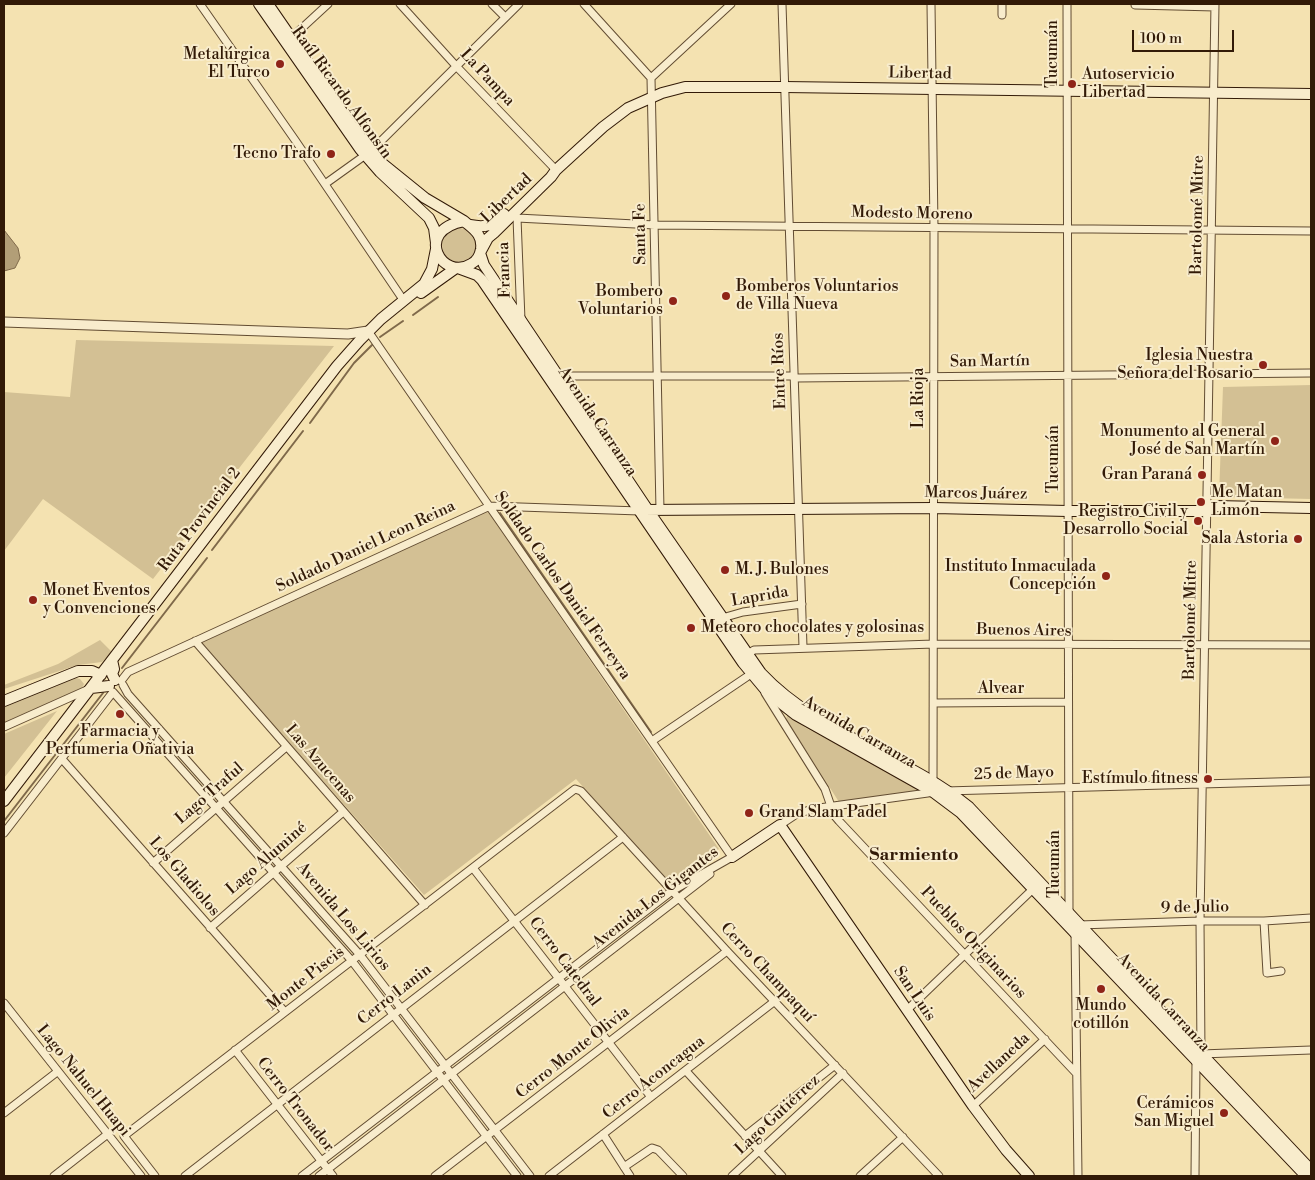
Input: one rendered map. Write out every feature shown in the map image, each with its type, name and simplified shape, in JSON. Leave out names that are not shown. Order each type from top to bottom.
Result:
[{"type":"main road","name":"Raúl Ricardo Alfonsín","points":[[259,4],[288,41],[368,154],[429,218],[434,228],[436,246]]},
{"type":"main road","name":"Raúl Ricardo Alfonsín","points":[[268,4],[288,41]]},
{"type":"main road","name":"Libertad","points":[[481,252],[488,238],[515,216],[556,170],[611,120],[628,108],[651,97],[685,87],[1311,94]]},
{"type":"main road","name":"Raúl Ricardo Alfonsín","points":[[368,154],[412,188],[466,223]]},
{"type":"main road","name":"Libertad","points":[[466,223],[483,227],[497,221],[548,174],[556,170]]},
{"type":"main road","points":[[453,223],[466,223],[474,228],[482,243],[481,252],[473,264],[457,268],[368,332],[424,284],[432,269],[439,234],[445,227],[453,223]]},
{"type":"main road","points":[[436,246],[439,257],[445,263],[457,268]]},
{"type":"main road","name":"Avenida Carranza","points":[[481,252],[484,265],[521,322],[554,379]]},
{"type":"main road","name":"Avenida Carranza","points":[[457,268],[477,275],[482,280],[554,379],[745,658],[773,685],[800,707],[933,787],[961,813],[1033,889],[1077,928],[1306,1176]]},
{"type":"main road","name":"Ruta Provincial 2","points":[[4,801],[317,391],[352,348],[368,332]]},
{"type":"main road","name":"Marcos Juárez","points":[[644,510],[934,508],[1202,511],[1216,506],[1311,508]]},
{"type":"main road","name":"Avenida Carranza","points":[[644,510],[722,618],[754,677],[768,693],[796,715],[933,787],[947,791],[969,807],[1069,914],[1077,928]]},
{"type":"main road","points":[[91,688],[116,685],[112,674],[114,669],[112,660]]},
{"type":"main road","points":[[4,701],[78,671],[92,671],[101,675]]},
{"type":"main road","points":[[4,693],[40,685]]},
{"type":"main road","points":[[732,857],[780,825]]},
{"type":"main road","name":"San Luis","points":[[780,825],[973,1106],[1006,1150],[1029,1176]]},
{"type":"main road","name":"Avenida Carranza","points":[[1199,1058],[1311,1170]]},
{"type":"street","points":[[200,4],[404,301]]},
{"type":"street","points":[[288,41],[328,4]]},
{"type":"street","name":"La Pampa","points":[[400,4],[457,67],[556,170]]},
{"type":"street","points":[[492,4],[504,16]]},
{"type":"street","points":[[325,184],[368,154],[518,4]]},
{"type":"street","points":[[584,4],[651,78],[731,4]]},
{"type":"street","name":"Entre Ríos","points":[[782,4],[803,647]]},
{"type":"street","name":"La Rioja","points":[[931,4],[934,228],[933,787]]},
{"type":"street","points":[[1002,4],[1002,15]]},
{"type":"street","name":"Tucumán","points":[[1067,4],[1069,914]]},
{"type":"street","points":[[1135,4],[1215,6]]},
{"type":"street","name":"Bartolomé Mitre","points":[[1195,1176],[1199,1058],[1215,6]]},
{"type":"street","name":"Santa Fe","points":[[651,78],[660,510]]},
{"type":"street","name":"Modesto Moreno","points":[[515,216],[655,226],[1311,231]]},
{"type":"street","name":"Francia","points":[[515,216],[521,322]]},
{"type":"street","points":[[4,322],[348,334],[368,332]]},
{"type":"street","name":"Soldado Carlos Daniel Ferreyra","points":[[368,332],[732,857]]},
{"type":"street","name":"San Martín","points":[[554,379],[568,376],[933,377],[1311,373]]},
{"type":"street","name":"Soldado Daniel Leon Reina","points":[[4,833],[62,759],[116,685],[128,672],[490,506],[644,510]]},
{"type":"street","name":"Laprida","points":[[722,618],[743,612],[802,604]]},
{"type":"street","name":"Las Azucenas","points":[[195,641],[425,905]]},
{"type":"street","name":"Buenos Aires","points":[[745,658],[754,650],[803,647],[934,644],[1311,645]]},
{"type":"street","points":[[652,741],[754,677]]},
{"type":"street","name":"Pueblos Originarios","points":[[754,677],[825,789],[838,821],[1076,1073]]},
{"type":"street","name":"Avenida Los Lirios","points":[[116,685],[128,694],[360,955],[530,1176]]},
{"type":"street","name":"Avenida Los Lirios","points":[[116,685],[216,808],[352,961],[436,1073],[517,1176]]},
{"type":"street","points":[[4,727],[91,688]]},
{"type":"street","name":"Alvear","points":[[934,703],[1068,702]]},
{"type":"street","name":"Lago Traful","points":[[153,863],[286,747]]},
{"type":"street","name":"Los Gladiolos","points":[[62,759],[285,1012]]},
{"type":"street","name":"25 de Mayo","points":[[947,791],[1311,781]]},
{"type":"street","points":[[780,825],[802,812],[812,809],[933,787]]},
{"type":"street","name":"Cerro Champaquí","points":[[575,789],[581,791],[727,951],[939,1176]]},
{"type":"street","name":"Monte Piscis","points":[[124,1136],[575,789]]},
{"type":"street","name":"Lago Aluminé","points":[[210,928],[343,812]]},
{"type":"street","name":"Cerro Lanin","points":[[185,1176],[622,837]]},
{"type":"street","name":"Avenida Los Gigantes","points":[[302,1176],[672,891],[732,857]]},
{"type":"street","name":"Avenida Los Gigantes","points":[[319,1176],[732,857]]},
{"type":"street","name":"Cerro Catedral","points":[[474,868],[651,1097]]},
{"type":"street","points":[[907,1010],[1033,889]]},
{"type":"street","name":"9 de Julio","points":[[1077,928],[1200,920],[1264,921],[1311,918]]},
{"type":"street","points":[[1264,921],[1267,973],[1281,971]]},
{"type":"street","points":[[1077,928],[1076,1073],[1078,1176]]},
{"type":"street","name":"Cerro Monte Olivia","points":[[435,1176],[727,951]]},
{"type":"street","name":"Cerro Aconcagua","points":[[549,1176],[775,1001]]},
{"type":"street","name":"Lago Nahuel Huapi","points":[[4,1004],[141,1176]]},
{"type":"street","name":"Avellaneda","points":[[973,1106],[1045,1039]]},
{"type":"street","name":"Cerro Tronador","points":[[235,1050],[333,1176]]},
{"type":"street","points":[[1199,1058],[1311,1050]]},
{"type":"street","points":[[745,1136],[835,1064]]},
{"type":"street","points":[[686,1071],[782,1176]]},
{"type":"street","points":[[4,1112],[58,1072]]},
{"type":"street","name":"Lago Gutiérrez","points":[[732,1176],[843,1073]]},
{"type":"street","points":[[54,1176],[108,1133]]},
{"type":"street","points":[[603,1134],[630,1176]]},
{"type":"street","name":"Lago Nahuel Huapi","points":[[124,1136],[155,1176]]},
{"type":"street","points":[[860,1176],[903,1138]]},
{"type":"street","points":[[624,1167],[652,1148],[658,1150],[683,1176]]},
{"type":"shaded area","points":[[459,228],[471,233],[476,245],[471,257],[459,262],[447,257],[442,245],[447,233]]},
{"type":"shaded area","points":[[4,230],[18,248],[20,258],[15,268],[4,271]]},
{"type":"shaded area","points":[[76,340],[334,346],[153,579],[43,499],[4,551],[4,392],[70,397]]},
{"type":"shaded area","points":[[1311,385],[1311,499],[1219,496],[1223,387]]},
{"type":"shaded area","points":[[487,510],[719,849],[670,884],[576,779],[424,895],[201,643]]},
{"type":"shaded area","points":[[100,640],[112,652],[102,662],[78,665],[4,689],[4,685],[58,664]]},
{"type":"shaded area","points":[[76,678],[80,679],[84,684],[82,688],[4,723],[4,705]]},
{"type":"shaded area","points":[[57,711],[4,778],[4,734]]},
{"type":"shaded area","points":[[787,716],[806,728],[920,788],[920,790],[839,802],[786,719]]},
{"type":"waterway","points":[[413,315],[438,297]]},
{"type":"waterway","points":[[380,337],[403,321]]},
{"type":"waterway","points":[[310,423],[354,363],[372,345]]},
{"type":"waterway","points":[[212,550],[303,431]]},
{"type":"waterway","points":[[500,513],[651,732]]},
{"type":"waterway","points":[[122,668],[207,558]]},
{"type":"waterway","points":[[4,821],[103,693]]},
{"type":"place","name":"Metalúrgica El Turco","points":[[280,64]]},
{"type":"place","name":"Autoservicio Libertad","points":[[1072,84]]},
{"type":"place","name":"Tecno Trafo","points":[[331,154]]},
{"type":"place","name":"Bomberos Voluntarios de Villa Nueva","points":[[726,296]]},
{"type":"place","name":"Bombero Voluntarios","points":[[673,301]]},
{"type":"place","name":"Iglesia Nuestra Señora del Rosario","points":[[1263,365]]},
{"type":"place","name":"Monumento al General José de San Martín","points":[[1275,441]]},
{"type":"place","name":"Gran Paraná","points":[[1202,475]]},
{"type":"place","name":"Me Matan Limón","points":[[1201,502]]},
{"type":"place","name":"Registro Civil y Desarrollo Social","points":[[1198,521]]},
{"type":"place","name":"Sala Astoria","points":[[1298,539]]},
{"type":"place","name":"M. J. Bulones","points":[[725,570]]},
{"type":"place","name":"Instituto Inmaculada Concepción","points":[[1106,576]]},
{"type":"place","name":"Monet Eventos y Convenciones","points":[[33,600]]},
{"type":"place","name":"Meteoro chocolates y golosinas","points":[[691,628]]},
{"type":"place","name":"Farmacia y Perfumeria Oñativia","points":[[120,714]]},
{"type":"place","name":"Estímulo fitness","points":[[1208,779]]},
{"type":"place","name":"Grand Slam Padel","points":[[749,813]]},
{"type":"place","name":"Mundo cotillón","points":[[1101,989]]},
{"type":"place","name":"Cerámicos San Miguel","points":[[1224,1113]]},
{"type":"district","name":"Sarmiento","points":[[914,856]]}]
